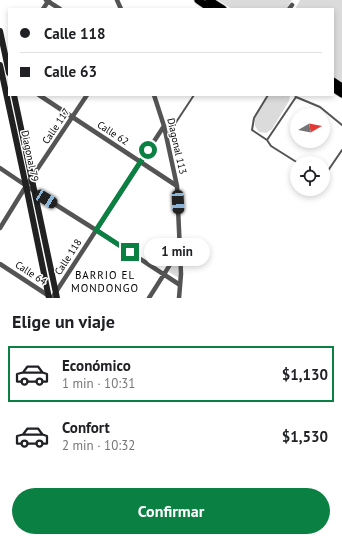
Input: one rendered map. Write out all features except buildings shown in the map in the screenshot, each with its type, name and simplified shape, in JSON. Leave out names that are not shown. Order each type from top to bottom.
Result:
[{"type":"main road","points":[[198,0],[210,8]]},
{"type":"main road","points":[[209,0],[221,8]]},
{"type":"main road","points":[[0,31],[8,62]]},
{"type":"main road","name":"Diagonal 79","points":[[0,70],[52,297]]},
{"type":"main road","name":"Diagonal 79","points":[[14,96],[34,191],[52,297]]},
{"type":"street","points":[[48,0],[59,8]]},
{"type":"street","points":[[0,70],[8,62]]},
{"type":"street","name":"Calle 62","points":[[41,96],[177,186]]},
{"type":"street","name":"Calle 117","points":[[0,228],[26,186],[86,96]]},
{"type":"street","name":"Diagonal 113","points":[[154,96],[167,137],[177,186],[181,274],[179,298]]},
{"type":"street","name":"Calle 118","points":[[52,297],[164,126]]},
{"type":"street","points":[[0,168],[180,285]]},
{"type":"street","points":[[149,298],[180,249]]},
{"type":"street","name":"Calle 64","points":[[0,264],[52,297]]},
{"type":"lane","points":[[167,137],[193,96]]},
{"type":"lane","points":[[267,96],[254,118],[252,130],[267,140],[271,146],[290,158]]},
{"type":"lane","points":[[267,140],[296,96],[320,108],[342,125]]},
{"type":"lane","points":[[330,168],[342,150]]},
{"type":"shaded area","points":[[218,0],[292,0],[287,8],[230,8]]},
{"type":"shaded area","points":[[300,0],[342,0],[342,82],[334,77],[334,8],[296,8]]},
{"type":"shaded area","points":[[268,96],[290,96],[289,101],[272,129],[266,133],[259,132],[255,126],[255,118]]},
{"type":"shaded area","points":[[178,257],[179,278],[169,272]]},
{"type":"district","name":"BARRIO EL MONDONGO","points":[[105,281]]},
{"type":"route","points":[[130,252],[96,230],[148,150]]}]
